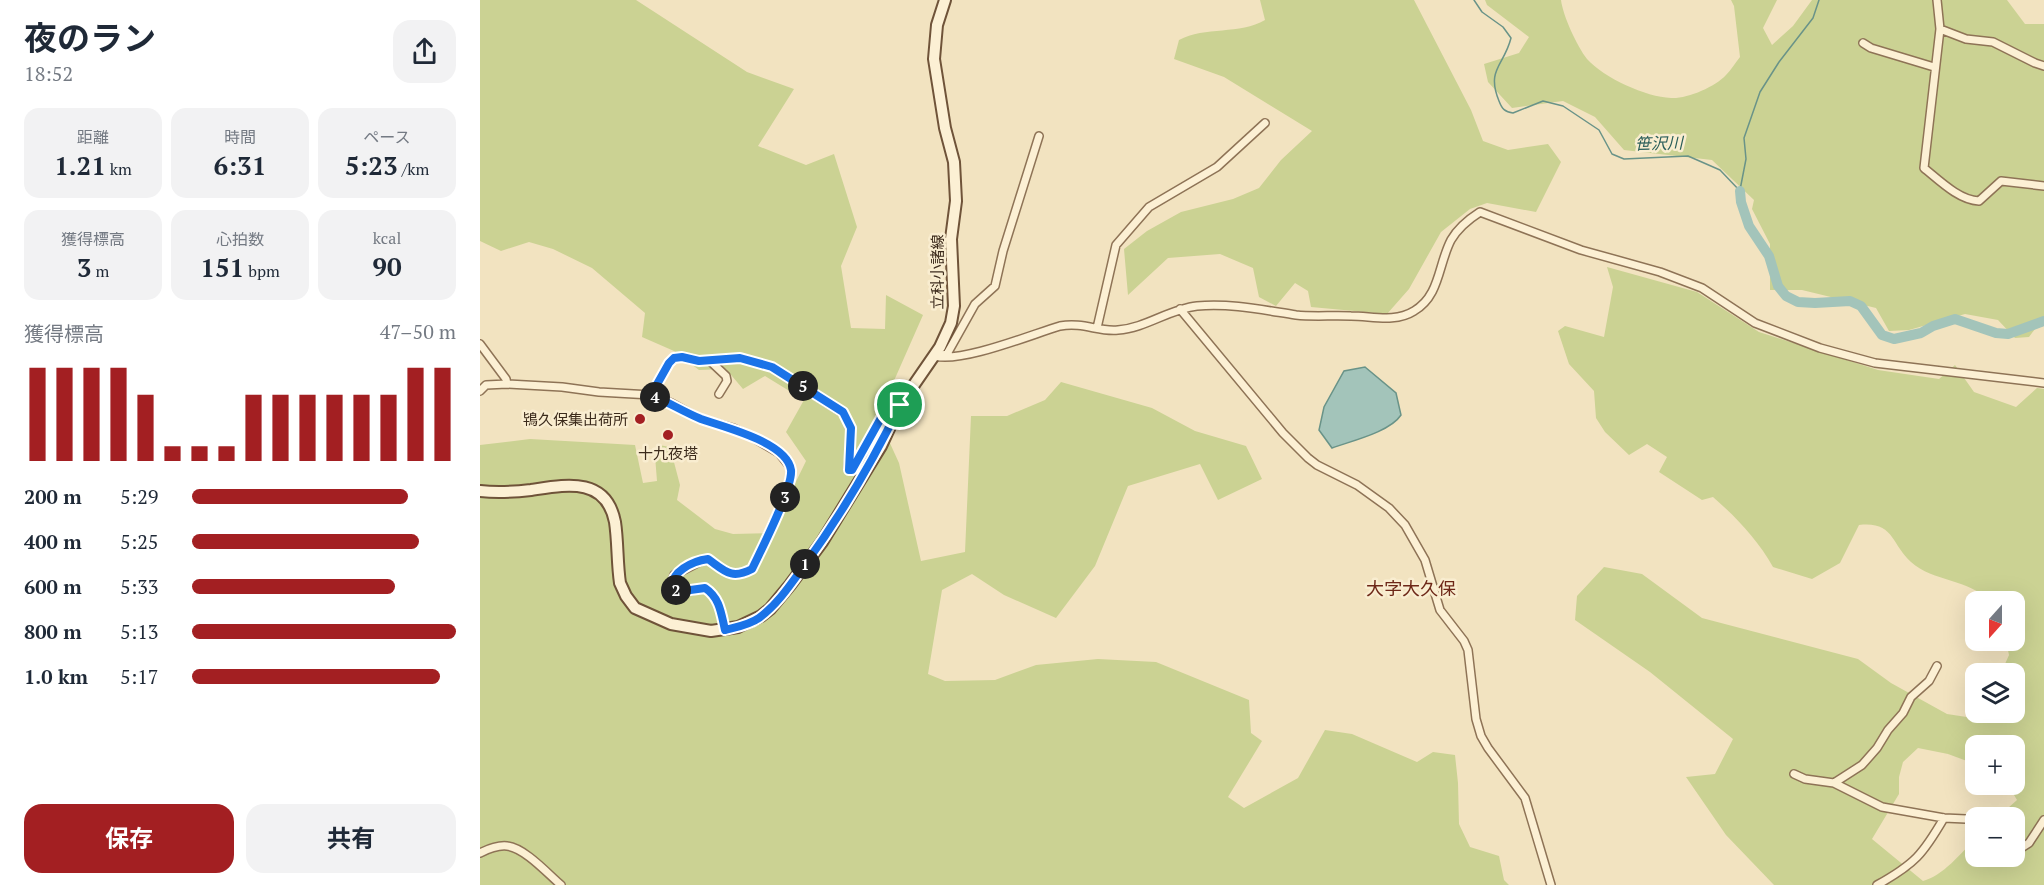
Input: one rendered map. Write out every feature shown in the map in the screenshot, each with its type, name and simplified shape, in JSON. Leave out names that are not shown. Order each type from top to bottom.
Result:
[{"type":"main road","name":"立科小諸線","points":[[480,491],[520,491],[574,484],[594,490],[608,504],[612,512],[615,522],[620,583],[630,603],[639,611],[671,624],[711,631],[738,627],[770,609],[822,542],[865,472],[900,405],[935,356],[951,323],[954,306],[951,239],[956,181],[934,59],[937,25],[945,0]]},
{"type":"street","points":[[1937,0],[1940,29],[1924,168],[1946,186],[1971,201],[1979,201],[2001,181],[2044,186]]},
{"type":"street","points":[[1940,29],[1966,39],[1994,42],[2044,66]]},
{"type":"street","points":[[1863,44],[1934,67]]},
{"type":"street","points":[[1097,328],[1116,244],[1149,207],[1217,166],[1264,123]]},
{"type":"street","points":[[935,356],[947,354],[975,304],[995,286],[1003,251],[1039,136]]},
{"type":"street","points":[[935,356],[945,359],[965,356],[1060,326],[1075,324],[1109,331],[1130,328],[1180,309],[1219,305],[1255,307],[1299,315],[1382,319],[1405,315],[1426,303],[1432,294],[1452,240],[1462,225],[1480,212],[1581,250],[1660,272],[1702,288],[1755,323],[1820,348],[1875,363],[2044,383]]},
{"type":"street","points":[[1180,309],[1283,433],[1308,458],[1357,485],[1389,508],[1413,537],[1425,560],[1440,610],[1464,641],[1468,650],[1476,719],[1481,736],[1525,798],[1551,885]]},
{"type":"street","points":[[480,344],[506,379],[507,384]]},
{"type":"street","points":[[651,395],[674,358],[709,360],[740,358],[772,367],[843,412],[851,428],[849,470],[852,470],[881,418],[900,405]]},
{"type":"street","points":[[709,360],[726,376],[727,381],[719,394]]},
{"type":"street","points":[[480,391],[486,386],[507,384],[651,395],[700,419],[752,437],[786,459],[791,468],[787,494],[752,569],[741,575],[730,574],[708,559],[674,575],[673,589],[683,591],[705,588],[713,593],[719,604],[725,630]]},
{"type":"street","points":[[1834,783],[1862,765],[1877,748],[1888,730],[1903,713],[1911,697],[1929,681],[1937,666]]},
{"type":"street","points":[[1794,774],[1805,779],[1834,783],[1882,807],[1944,818],[1965,819]]},
{"type":"street","points":[[1877,885],[1909,866],[1925,850],[1944,818]]},
{"type":"street","points":[[2025,846],[2044,820]]},
{"type":"street","points":[[480,853],[498,846],[513,847],[525,854],[561,885]]},
{"type":"green space","points":[[480,0],[636,0],[747,72],[794,89],[758,146],[806,165],[834,154],[857,227],[841,266],[851,328],[885,329],[886,295],[923,315],[878,417],[899,463],[921,561],[965,552],[971,416],[1007,416],[1045,400],[1061,382],[1152,408],[1195,431],[1246,446],[1262,479],[1218,500],[1200,464],[1128,486],[1095,566],[1056,618],[1004,595],[972,574],[942,590],[928,674],[945,681],[995,680],[1036,665],[1098,659],[1156,662],[1249,700],[1251,733],[1262,741],[1228,797],[1244,808],[1298,778],[1325,730],[1352,734],[1417,762],[1433,752],[1455,755],[1459,824],[1470,847],[1499,856],[1504,880],[1509,885],[480,885],[480,445],[530,439],[635,445],[643,483],[657,481],[655,456],[659,445],[670,447],[680,485],[677,500],[715,529],[733,534],[771,533],[806,461],[786,432],[804,400],[765,376],[743,389],[726,369],[699,370],[674,351],[642,337],[645,313],[592,268],[553,249],[529,242],[501,251],[480,241]]},
{"type":"green space","points":[[1260,0],[1414,0],[1471,110],[1483,141],[1508,150],[1548,144],[1561,162],[1536,212],[1487,203],[1470,209],[1441,232],[1409,289],[1387,314],[1311,307],[1308,291],[1295,283],[1276,306],[1259,297],[1253,268],[1220,254],[1168,258],[1128,295],[1124,249],[1147,231],[1181,212],[1233,199],[1259,188],[1281,160],[1312,131],[1224,77],[1174,59],[1179,40],[1200,33],[1255,25],[1265,20]]},
{"type":"green space","points":[[1485,0],[1561,0],[1564,14],[1575,39],[1594,66],[1614,79],[1638,90],[1661,97],[1678,98],[1715,84],[1728,73],[1740,57],[1734,6],[1731,0],[1777,0],[1763,28],[1772,45],[1793,26],[1812,0],[2007,0],[2025,24],[2044,24],[2044,317],[2029,337],[2015,338],[1998,320],[1965,314],[1909,330],[1889,331],[1876,308],[1802,290],[1770,290],[1770,244],[1752,209],[1754,200],[1712,160],[1624,150],[1595,117],[1563,101],[1512,108],[1488,82],[1484,64],[1519,53],[1529,37],[1487,5]]},
{"type":"green space","points":[[1607,267],[1697,292],[1759,332],[1878,370],[1939,379],[1955,365],[1974,392],[2016,407],[2037,388],[2044,389],[2044,885],[1774,885],[1726,835],[1686,777],[1715,774],[1733,739],[1650,672],[1575,620],[1577,596],[1604,567],[1642,574],[1702,618],[1858,659],[1891,683],[1947,714],[1965,717],[1965,723],[2025,723],[2025,663],[2005,663],[2008,651],[2025,651],[2025,591],[1976,591],[1920,569],[1904,555],[1886,530],[1870,525],[1859,525],[1840,563],[1812,579],[1773,567],[1761,547],[1746,529],[1713,497],[1702,500],[1659,472],[1667,457],[1647,444],[1629,455],[1605,432],[1596,418],[1594,391],[1569,364],[1558,331],[1565,326],[1604,337],[1613,287]],"holes":[[[1965,735],[2025,735],[2025,795],[2014,795],[2017,800],[2009,807],[2025,807],[2025,867],[1965,867],[1965,850],[1945,869],[1923,881],[1872,839],[1899,794],[1899,777],[1903,762],[1918,748],[1965,760]]]},
{"type":"water","points":[[1365,367],[1396,393],[1401,415],[1396,421],[1379,431],[1332,448],[1319,430],[1324,407],[1344,371]]},
{"type":"waterway","name":"笹沢川","points":[[1474,0],[1482,12],[1503,27],[1511,38],[1495,74],[1494,82],[1499,101],[1506,111],[1513,113],[1543,101],[1563,106],[1599,130],[1612,154],[1624,159],[1688,156],[1720,170],[1740,191]]},
{"type":"waterway","points":[[1740,190],[1746,159],[1744,138],[1760,92],[1779,62],[1813,18],[1819,0]]},
{"type":"waterway","name":"笹沢川","points":[[1740,191],[1749,226],[1769,256],[1778,286],[1786,296],[1798,302],[1850,301],[1861,306],[1882,335],[1894,339],[1921,333],[1933,326],[1955,319],[1996,333],[2008,334],[2044,321]]},
{"type":"place","name":"鴇久保集出荷所","points":[[640,419]]},
{"type":"place","name":"十九夜塔","points":[[668,435]]},
{"type":"district","name":"大字大久保","points":[[1411,588]]},
{"type":"route","points":[[682,357],[699,361],[740,358],[772,367],[843,412],[851,428],[849,470],[852,470],[867,446],[881,418],[900,405],[881,446],[822,542],[770,609],[754,621],[725,630],[719,604],[713,593],[705,588],[683,591],[673,589],[674,575],[703,560],[708,559],[730,574],[741,575],[752,569],[787,494],[791,468],[779,453],[752,437],[700,419],[651,395],[674,358],[682,357]]}]
